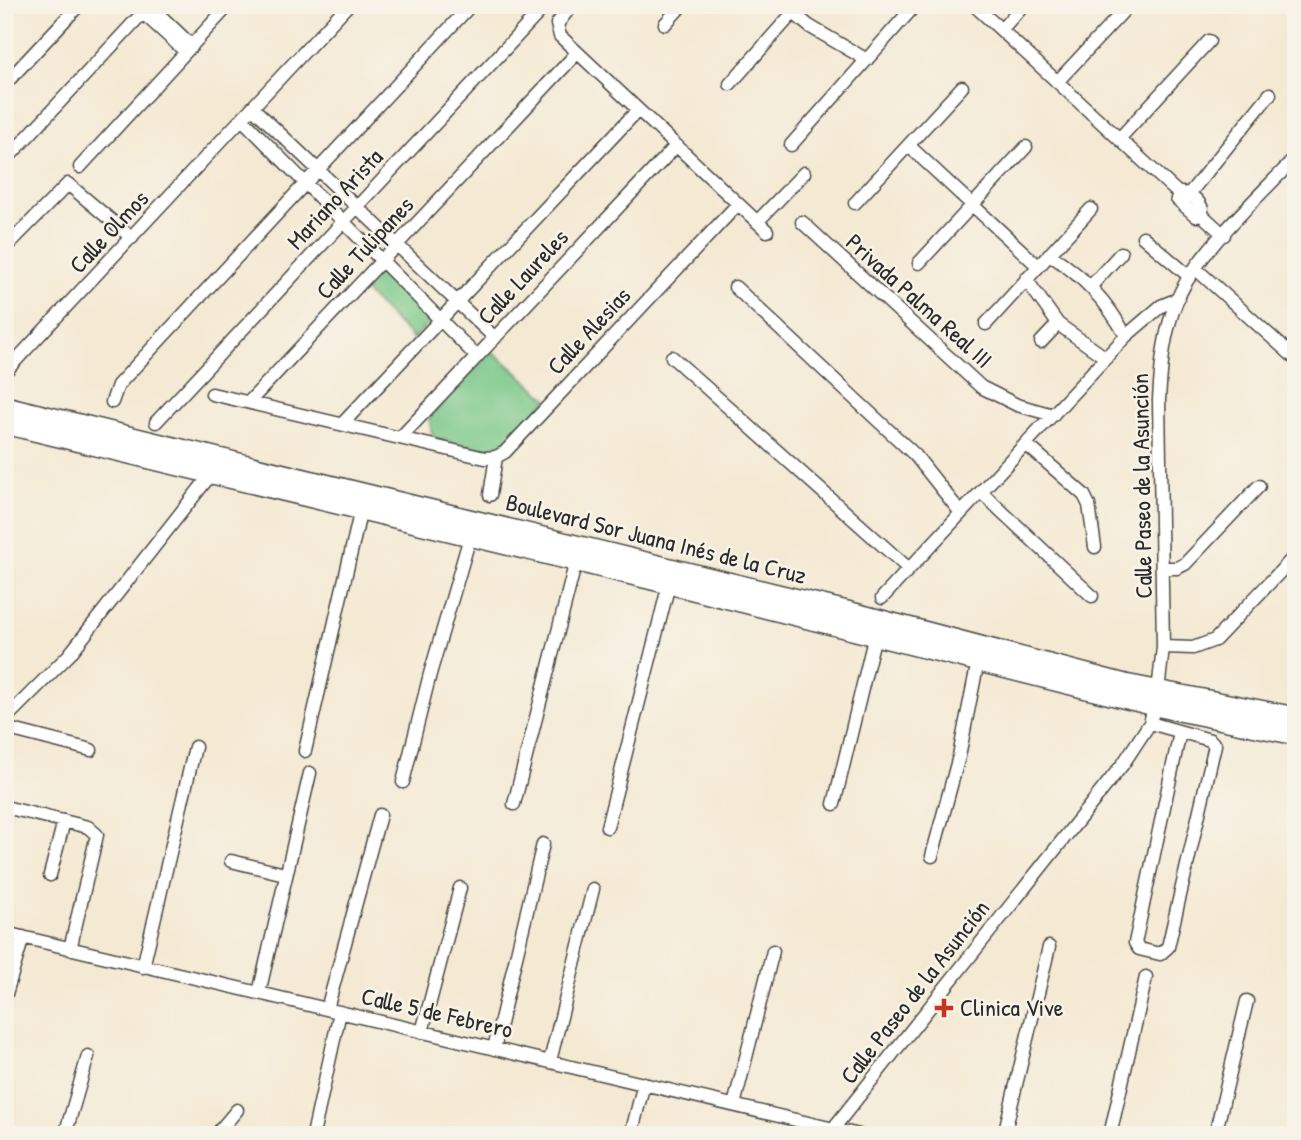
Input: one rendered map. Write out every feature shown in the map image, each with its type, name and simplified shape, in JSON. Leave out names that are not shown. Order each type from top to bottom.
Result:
[{"type":"main road","name":"Boulevard Sor Juana Inés de la Cruz","points":[[5,405],[772,592],[1154,707],[1296,717]]},
{"type":"main road","name":"Boulevard Sor Juana Inés de la Cruz","points":[[8,430],[212,473],[362,509],[875,635],[1154,707],[1296,735]]},
{"type":"street","points":[[5,85],[79,5]]},
{"type":"street","points":[[80,167],[229,5]]},
{"type":"street","name":"Calle Olmos","points":[[5,372],[348,5]]},
{"type":"street","points":[[112,402],[118,385],[471,5]]},
{"type":"street","name":"Mariano Arista","points":[[156,422],[546,5]]},
{"type":"street","points":[[572,5],[559,20],[557,31],[762,227],[804,173]]},
{"type":"street","points":[[665,24],[682,5]]},
{"type":"street","points":[[974,5],[1119,139],[1203,208],[1202,215],[1224,235]]},
{"type":"street","points":[[1001,30],[1023,5]]},
{"type":"street","points":[[1057,82],[1129,5]]},
{"type":"street","points":[[5,161],[145,7],[189,49]]},
{"type":"street","points":[[730,83],[793,8],[809,26],[867,60]]},
{"type":"street","points":[[791,145],[910,11]]},
{"type":"street","points":[[1119,139],[1209,41]]},
{"type":"street","name":"Calle Tulipanes","points":[[250,402],[578,53]]},
{"type":"street","points":[[855,203],[962,87]]},
{"type":"street","points":[[1184,194],[1270,94]]},
{"type":"street","points":[[253,108],[396,246],[449,311],[477,356]]},
{"type":"street","points":[[344,422],[638,110]]},
{"type":"street","points":[[242,119],[382,260],[449,311],[495,338]]},
{"type":"street","name":"Calle Laureles","points":[[401,437],[676,146]]},
{"type":"street","points":[[909,146],[1038,267]]},
{"type":"street","points":[[919,263],[1026,146]]},
{"type":"street","name":"Calle Paseo de la Asunción","points":[[830,1132],[1123,764],[1154,707],[1163,647],[1159,400],[1161,361],[1178,299],[1193,273],[1296,157]]},
{"type":"street","points":[[5,248],[68,184],[132,238]]},
{"type":"street","name":"Calle Alesias","points":[[496,457],[505,452],[738,204]]},
{"type":"street","points":[[986,324],[1091,209]]},
{"type":"street","name":"Privada Palma Real III","points":[[802,222],[981,387],[1017,405],[1053,415]]},
{"type":"street","points":[[1143,237],[1193,273],[1296,359]]},
{"type":"street","points":[[1091,286],[1121,253]]},
{"type":"street","points":[[1049,254],[1091,286],[1116,318],[1126,336]]},
{"type":"street","points":[[1026,279],[1058,324],[1106,358]]},
{"type":"street","points":[[734,287],[915,455],[961,513]]},
{"type":"street","points":[[882,598],[1126,336],[1161,306],[1178,299]]},
{"type":"street","points":[[1041,342],[1058,324]]},
{"type":"street","points":[[672,357],[909,569]]},
{"type":"street","points":[[212,394],[344,422],[485,458],[496,457],[490,495]]},
{"type":"street","points":[[1026,444],[1084,495],[1089,505],[1095,547]]},
{"type":"street","points":[[5,719],[69,655],[212,473]]},
{"type":"street","points":[[1163,568],[1177,568],[1185,564],[1259,486]]},
{"type":"street","points":[[981,492],[1093,596]]},
{"type":"street","points":[[305,751],[362,509]]},
{"type":"street","points":[[403,782],[430,674],[470,537]]},
{"type":"street","points":[[1163,647],[1193,648],[1215,640],[1296,555]]},
{"type":"street","points":[[514,804],[576,561]]},
{"type":"street","points":[[607,827],[669,584]]},
{"type":"street","points":[[834,804],[875,635]]},
{"type":"street","points":[[932,856],[959,756],[978,661]]},
{"type":"street","points":[[1154,707],[1180,732],[1210,740],[1215,745],[1167,947],[1160,954],[1139,949],[1135,943],[1180,732]]},
{"type":"street","points":[[5,728],[91,750]]},
{"type":"street","points":[[143,967],[195,747]]},
{"type":"street","points":[[259,993],[310,773]]},
{"type":"street","points":[[5,807],[88,828],[97,835],[70,949]]},
{"type":"street","points":[[313,1135],[333,1011],[380,815]]},
{"type":"street","points":[[50,875],[64,821]]},
{"type":"street","points":[[494,1049],[543,844]]},
{"type":"street","points":[[231,861],[285,874]]},
{"type":"street","points":[[422,1032],[460,888]]},
{"type":"street","points":[[550,1061],[593,889]]},
{"type":"street","name":"Calle 5 de Febrero","points":[[5,933],[644,1083],[830,1132],[859,1135]]},
{"type":"street","points":[[5,997],[23,937]]},
{"type":"street","points":[[1004,1135],[1049,947]]},
{"type":"street","points":[[734,1105],[773,951]]},
{"type":"street","points":[[1110,1135],[1146,977]]},
{"type":"street","points":[[1215,1135],[1247,1001]]},
{"type":"street","points":[[65,1135],[88,1056]]},
{"type":"street","points":[[631,1135],[644,1083]]},
{"type":"street","points":[[216,1135],[237,1110]]},
{"type":"green space","points":[[382,265],[435,316],[413,339],[360,287]]},
{"type":"green space","points":[[492,351],[548,399],[498,453],[433,438],[429,418]]},
{"type":"place","name":"Clinica Vive","points":[[944,1008]]}]
